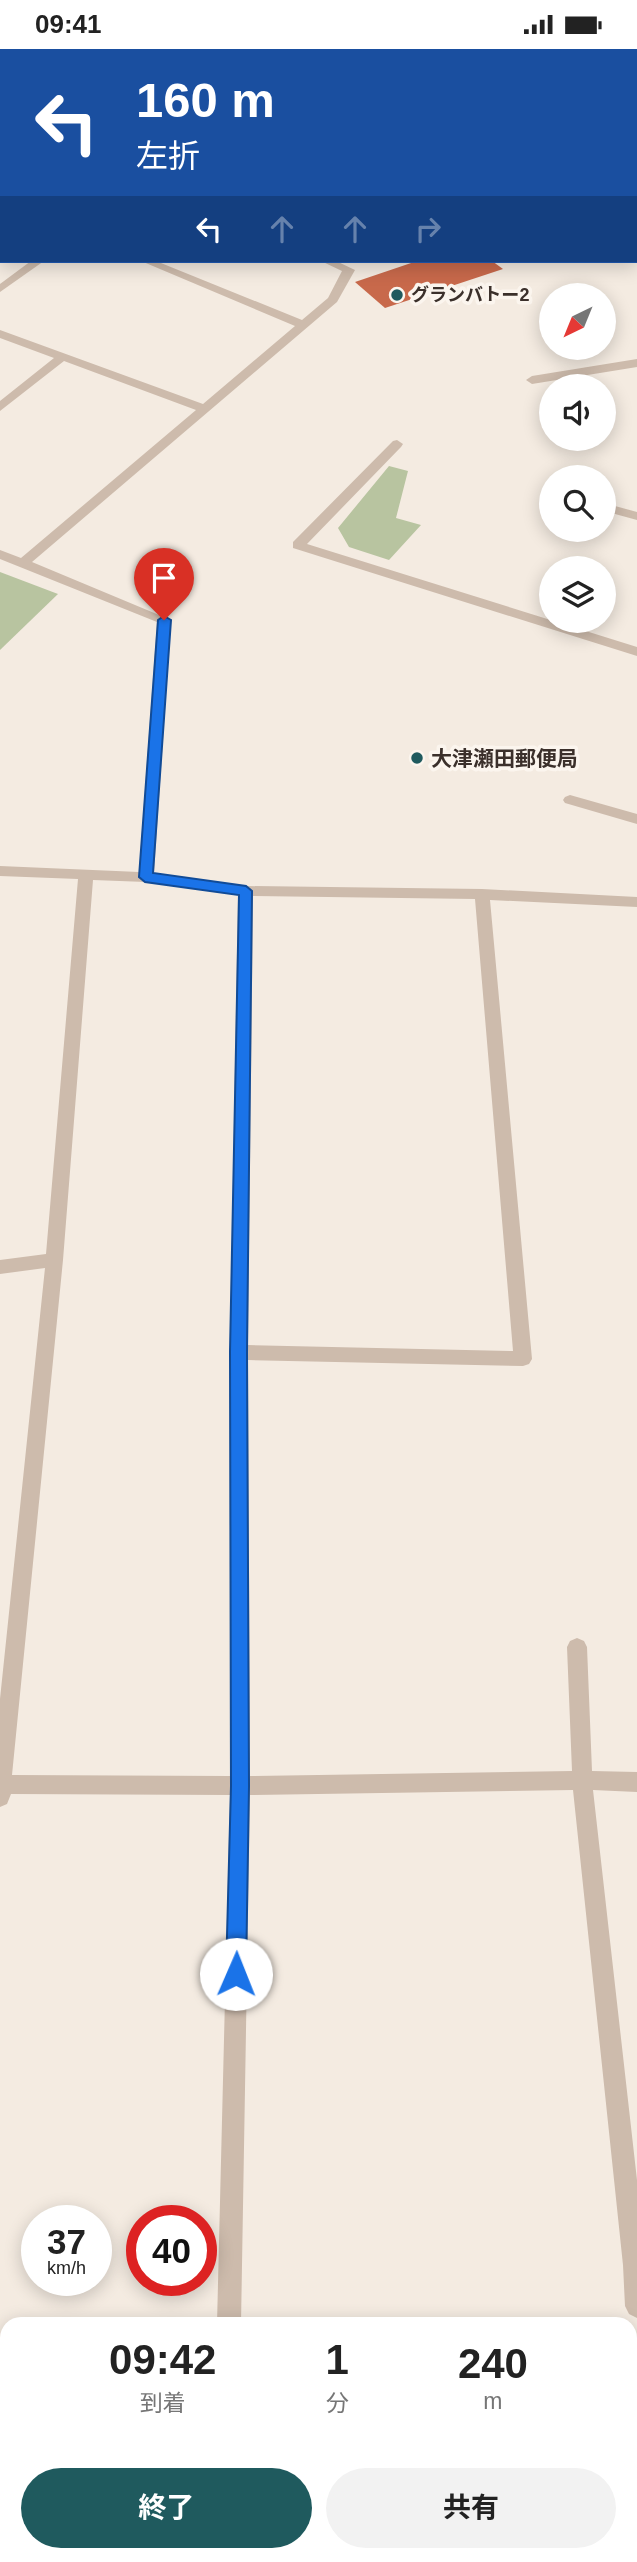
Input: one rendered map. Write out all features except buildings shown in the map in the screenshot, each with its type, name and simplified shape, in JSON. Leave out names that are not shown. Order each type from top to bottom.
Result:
[{"type":"street","points":[[0,289],[35,263]]},
{"type":"street","points":[[152,263],[303,325]]},
{"type":"street","points":[[23,563],[333,300],[349,270],[332,263]]},
{"type":"street","points":[[0,334],[205,409]]},
{"type":"street","points":[[0,407],[61,356]]},
{"type":"street","points":[[532,380],[637,363]]},
{"type":"street","points":[[397,444],[298,545],[637,652]]},
{"type":"street","points":[[616,510],[637,516]]},
{"type":"street","points":[[0,554],[164,620],[145,877]]},
{"type":"street","points":[[570,800],[637,819]]},
{"type":"street","points":[[0,871],[145,877],[246,891],[482,894],[637,902]]},
{"type":"street","points":[[86,874],[54,1260],[0,1789],[582,1780],[637,1782]]},
{"type":"street","points":[[229,2317],[240,1786],[239,1352],[246,891]]},
{"type":"street","points":[[239,1352],[523,1359],[482,894]]},
{"type":"street","points":[[0,1267],[54,1260]]},
{"type":"street","points":[[577,1647],[582,1780],[635,2265],[637,2306]]},
{"type":"green space","points":[[389,466],[408,471],[396,518],[421,525],[389,560],[349,547],[338,528]]},
{"type":"green space","points":[[0,572],[58,594],[0,650]]},
{"type":"place","name":"グランバトー2","points":[[397,295]]},
{"type":"place","name":"大津瀬田郵便局","points":[[417,758]]},
{"type":"route","points":[[164,620],[145,877],[246,891],[239,1352],[240,1786],[236,1974]]}]
